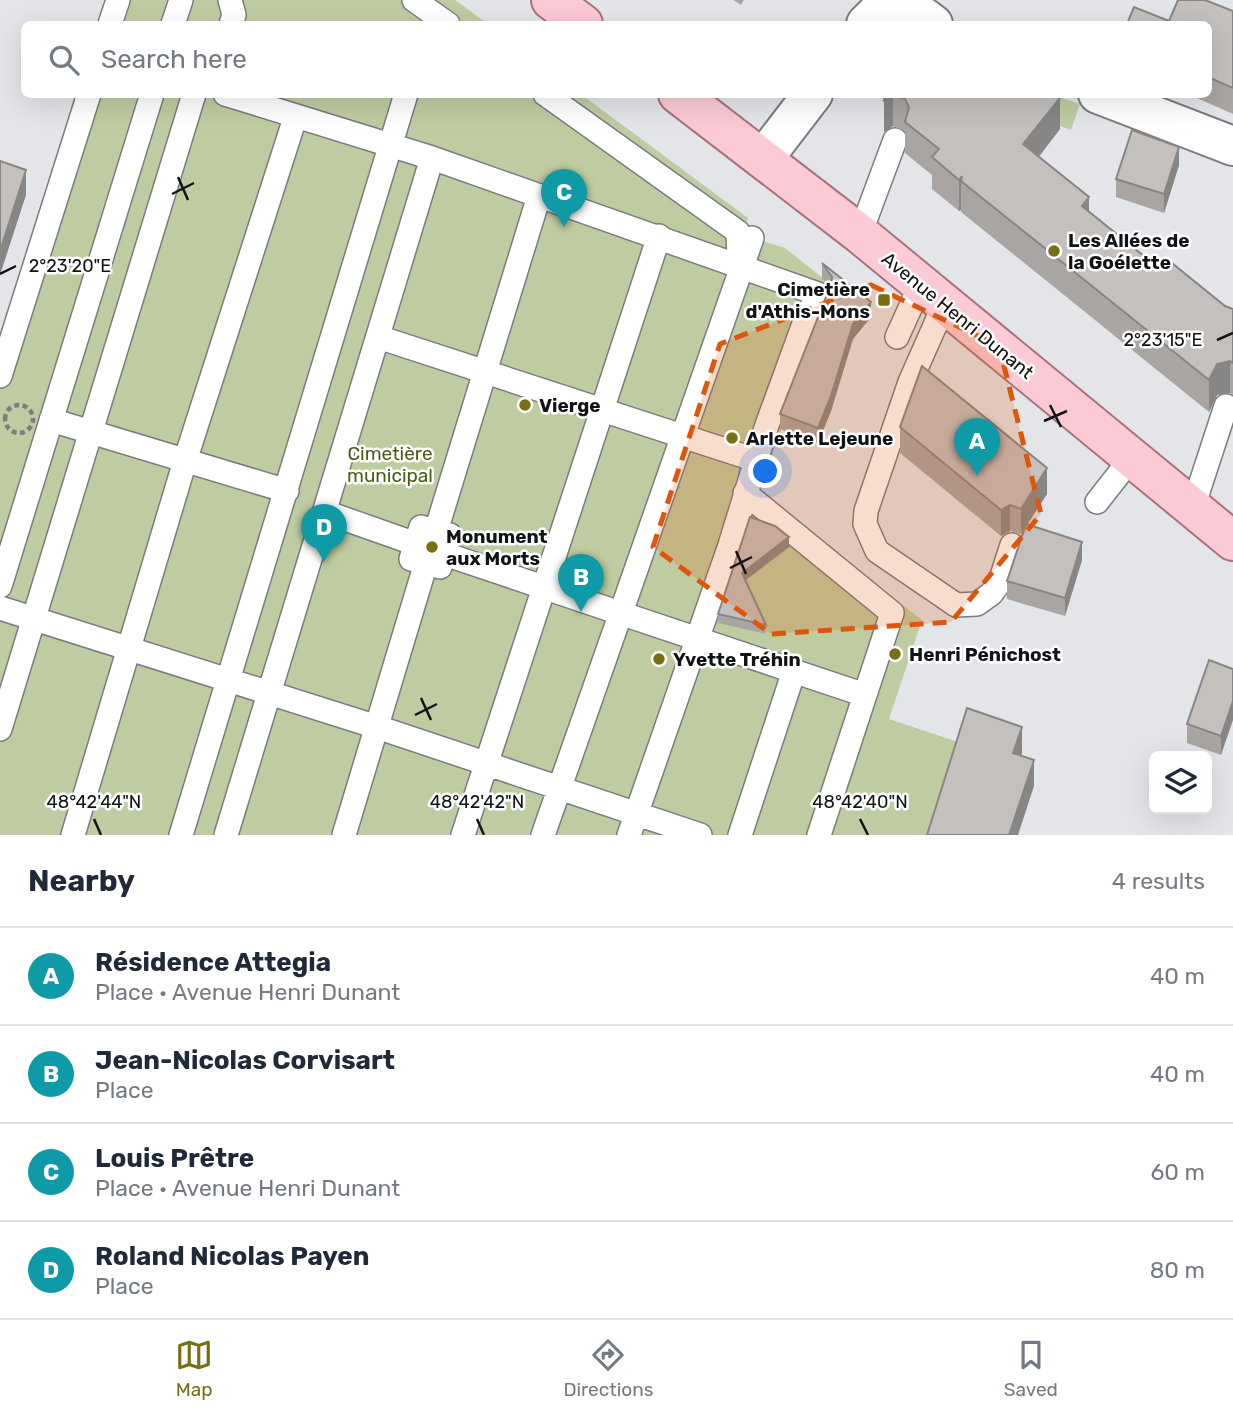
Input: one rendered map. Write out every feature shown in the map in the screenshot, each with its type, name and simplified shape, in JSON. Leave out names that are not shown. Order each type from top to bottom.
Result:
[{"type":"main road","points":[[551,0],[579,21]]},
{"type":"main road","name":"Avenue Henri Dunant","points":[[683,98],[860,234],[1233,541]]},
{"type":"street","points":[[869,21],[890,0]]},
{"type":"street","points":[[900,0],[929,21]]},
{"type":"street","points":[[763,159],[810,98]]},
{"type":"street","points":[[1108,98],[1233,146]]},
{"type":"lane","points":[[111,21],[118,0]]},
{"type":"lane","points":[[174,21],[181,0]]},
{"type":"lane","points":[[230,0],[234,15],[231,21]]},
{"type":"lane","points":[[0,376],[88,98]]},
{"type":"lane","points":[[0,586],[151,98]]},
{"type":"lane","points":[[0,729],[193,98]]},
{"type":"lane","points":[[237,98],[432,158],[818,293],[805,321],[756,460],[730,545],[695,638],[632,824]]},
{"type":"lane","points":[[181,835],[405,98]]},
{"type":"lane","points":[[551,98],[738,232],[740,266]]},
{"type":"lane","points":[[72,835],[186,461],[295,118]]},
{"type":"lane","points":[[860,234],[895,140]]},
{"type":"lane","points":[[226,835],[432,158]]},
{"type":"lane","points":[[344,835],[429,553],[421,527],[436,531],[539,196]]},
{"type":"lane","points":[[464,835],[659,236]]},
{"type":"lane","points":[[543,835],[751,238]]},
{"type":"lane","points":[[897,337],[933,294]]},
{"type":"lane","points":[[933,294],[910,382],[866,511],[865,524],[877,551],[956,605],[977,604],[991,594],[1000,582],[1012,545]]},
{"type":"lane","points":[[377,337],[756,460]]},
{"type":"lane","points":[[1193,507],[1226,406]]},
{"type":"lane","points":[[51,420],[287,491]]},
{"type":"lane","points":[[1097,502],[1133,456]]},
{"type":"lane","points":[[745,493],[892,613],[819,835]]},
{"type":"lane","points":[[325,512],[429,553],[546,586],[621,614],[865,695]]},
{"type":"lane","points":[[0,608],[487,763],[560,788],[632,824],[700,835]]},
{"type":"lane","points":[[740,835],[794,671]]},
{"type":"highlighted area","points":[[871,285],[999,346],[1041,514],[951,622],[771,634],[653,547],[720,344]]},
{"type":"green space","points":[[105,0],[455,0],[484,21],[98,21]]},
{"type":"green space","name":"Cimetière municipal","points":[[74,98],[586,98],[748,218],[742,235],[785,248],[834,287],[758,492],[922,620],[889,719],[964,744],[936,835],[0,835],[0,337]]},
{"type":"green space","points":[[986,98],[1062,98],[1080,104],[1071,130]]},
{"type":"building","points":[[1178,0],[1205,0],[1233,11],[1233,88],[1212,79],[1212,21],[1169,21]]},
{"type":"building","points":[[1134,7],[1169,21],[1128,21]]},
{"type":"building","name":"Les Allées de la Goélette","points":[[902,98],[1060,98],[1023,144],[1089,197],[1082,206],[1160,269],[1168,260],[1225,306],[1233,309],[1233,363],[1230,361],[1217,364],[1209,380],[961,181],[962,176],[959,180],[932,157],[939,149],[905,122],[909,107]]},
{"type":"building","points":[[1132,130],[1179,147],[1164,194],[1116,179]]},
{"type":"building","points":[[0,161],[26,170],[0,251]]},
{"type":"building","points":[[822,263],[871,302],[853,324],[831,396],[818,428],[780,414],[831,284],[832,277]]},
{"type":"building","points":[[922,366],[1047,468],[1021,509],[1010,505],[1001,510],[900,427]]},
{"type":"building","points":[[750,517],[775,526],[789,537],[742,573],[766,625],[718,614]]},
{"type":"building","points":[[1026,524],[1082,542],[1065,598],[1007,581]]},
{"type":"building","points":[[1209,660],[1233,669],[1233,701],[1221,736],[1187,724]]},
{"type":"building","points":[[967,708],[1022,727],[1013,753],[1034,760],[1009,835],[927,835]]},
{"type":"place","name":"Louis Prêtre","points":[[564,227]]},
{"type":"place","name":"Les Allées de la Goélette","points":[[1054,251]]},
{"type":"place","name":"Cimetière d'Athis-Mons","points":[[884,300]]},
{"type":"place","name":"Vierge","points":[[525,405]]},
{"type":"place","name":"Arlette Lejeune","points":[[732,438]]},
{"type":"place","name":"Résidence Attegia","points":[[977,476]]},
{"type":"place","name":"Monument aux Morts","points":[[432,547]]},
{"type":"place","name":"Roland Nicolas Payen","points":[[324,562]]},
{"type":"place","name":"Jean-Nicolas Corvisart","points":[[581,612]]},
{"type":"place","name":"Henri Pénichost","points":[[895,654]]},
{"type":"place","name":"Yvette Tréhin","points":[[659,659]]}]
